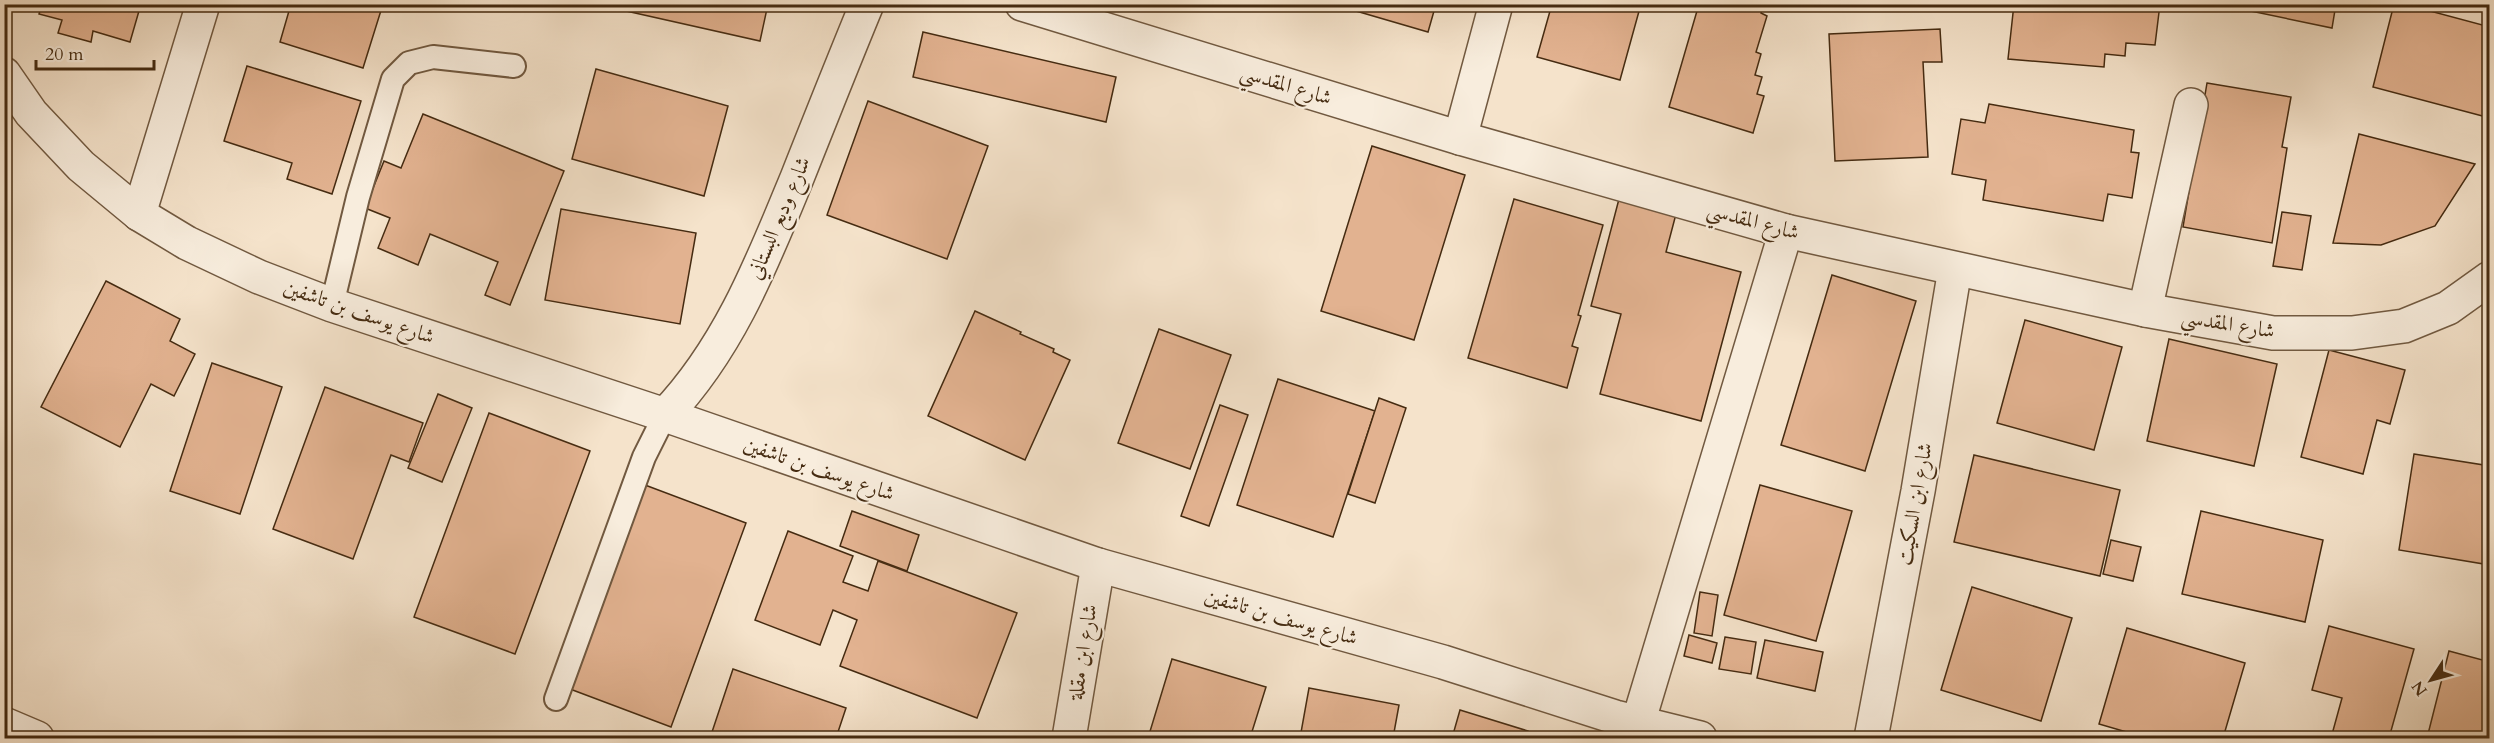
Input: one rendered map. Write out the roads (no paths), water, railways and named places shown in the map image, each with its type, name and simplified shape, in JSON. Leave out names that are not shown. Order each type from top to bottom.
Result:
[{"type":"street","points":[[139,214],[203,4]]},
{"type":"street","name":"شارع وديع البستاني","points":[[665,415],[689,390],[735,320],[785,207],[867,4]]},
{"type":"street","name":"شارع المقدسي","points":[[1022,4],[1460,138],[1786,231],[2145,310],[2273,333],[2352,333],[2404,326],[2448,308],[2490,278]]},
{"type":"street","points":[[1460,138],[1496,4]]},
{"type":"street","name":"شارع يوسف بن تاشفين","points":[[4,74],[31,113],[81,166],[139,214],[197,248],[259,277],[332,305],[665,415],[1098,565],[1443,662],[1626,726],[1700,738]]},
{"type":"street","points":[[2145,310],[2191,105]]},
{"type":"street","points":[[1626,726],[1786,231]]},
{"type":"street","name":"شارع ابن السكيت","points":[[1871,738],[1918,490],[1955,269]]},
{"type":"street","name":"شارع ابن مقلة","points":[[1069,738],[1098,565]]},
{"type":"street","points":[[4,724],[38,738]]},
{"type":"lane","points":[[332,305],[358,197],[393,79],[409,63],[433,57],[514,66]]},
{"type":"lane","points":[[556,699],[644,457],[665,415]]}]
